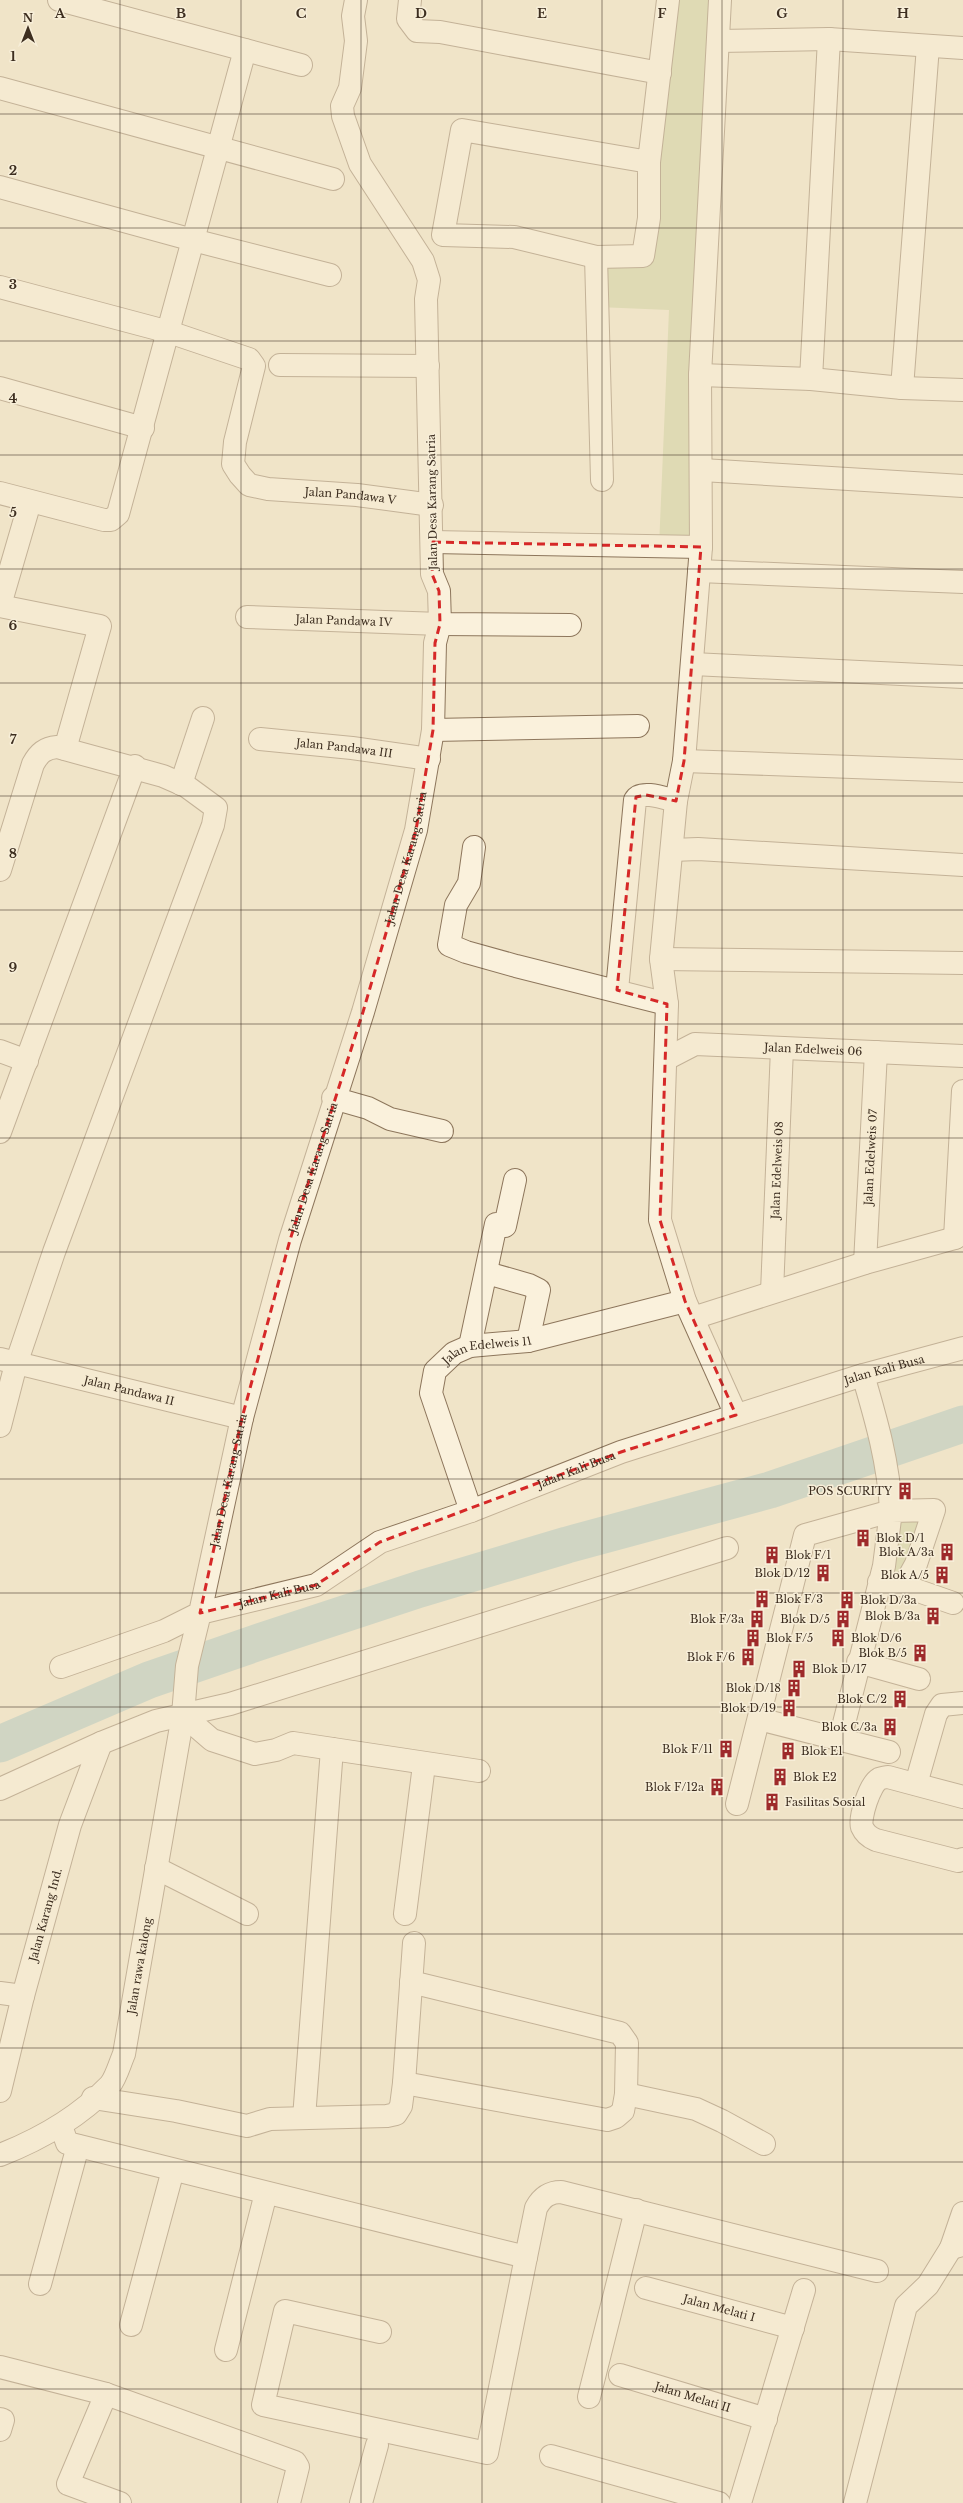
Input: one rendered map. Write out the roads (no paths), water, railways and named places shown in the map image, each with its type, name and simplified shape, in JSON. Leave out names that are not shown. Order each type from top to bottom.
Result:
[{"type":"street","points":[[59,0],[301,64]]},
{"type":"street","name":"Jalan Desa Karang Satria","points":[[183,1715],[186,1666],[200,1612],[242,1418],[290,1240],[362,1012],[416,830],[433,730],[435,643],[440,624],[439,591],[432,574],[433,542],[426,299],[429,280],[423,261],[360,164],[343,116],[342,106],[350,88],[356,41],[353,16],[356,0]]},
{"type":"street","points":[[410,0],[408,19],[417,31],[440,32],[660,73]]},
{"type":"street","points":[[649,162],[462,130],[443,235],[514,237],[596,257],[643,256],[649,218],[649,162],[668,0]]},
{"type":"street","points":[[720,0],[700,375],[702,470],[701,547],[693,664],[684,761],[676,801],[661,959],[667,1004],[660,1220],[689,1309],[736,1415]]},
{"type":"street","points":[[718,41],[829,39],[963,48]]},
{"type":"street","points":[[811,379],[829,39]]},
{"type":"street","points":[[902,388],[928,46]]},
{"type":"street","points":[[0,493],[104,520],[115,519],[118,514],[143,428],[245,50]]},
{"type":"street","points":[[0,88],[333,179]]},
{"type":"street","points":[[0,187],[193,240],[330,275]]},
{"type":"street","points":[[596,257],[602,480]]},
{"type":"street","name":"Jalan Pandawa V","points":[[0,287],[168,332],[249,359],[254,366],[235,442],[233,464],[249,485],[268,489],[357,495],[432,505]]},
{"type":"street","points":[[280,366],[428,366]]},
{"type":"street","points":[[700,375],[811,379],[902,388],[963,390]]},
{"type":"street","points":[[0,388],[143,428]]},
{"type":"street","points":[[702,470],[963,486]]},
{"type":"street","points":[[30,502],[0,605],[100,626],[65,749]]},
{"type":"street","points":[[433,542],[701,547]]},
{"type":"street","points":[[699,571],[963,582]]},
{"type":"street","name":"Jalan Pandawa IV","points":[[247,617],[440,624],[570,625]]},
{"type":"street","points":[[693,664],[963,677]]},
{"type":"street","points":[[181,784],[203,718]]},
{"type":"street","points":[[433,730],[638,726]]},
{"type":"street","name":"Jalan Pandawa III","points":[[260,739],[352,748],[429,759]]},
{"type":"street","points":[[0,870],[33,764],[43,750],[57,747],[135,766],[181,784],[214,805],[217,812],[54,1252],[8,1361],[0,1426]]},
{"type":"street","points":[[684,761],[963,770]]},
{"type":"street","points":[[0,1132],[135,766]]},
{"type":"street","points":[[617,990],[635,800],[639,796],[646,795],[676,801]]},
{"type":"street","points":[[474,847],[469,884],[456,905],[449,945],[466,952],[516,966],[617,990],[667,1004]]},
{"type":"street","points":[[672,850],[706,849],[963,865]]},
{"type":"street","points":[[661,959],[963,963]]},
{"type":"street","name":"Jalan Edelweis 06","points":[[666,1059],[695,1044],[963,1056]]},
{"type":"street","name":"Jalan Edelweis 08","points":[[772,1292],[782,1048]]},
{"type":"street","points":[[0,1051],[27,1061]]},
{"type":"street","name":"Jalan Edelweis 07","points":[[865,1263],[876,1052]]},
{"type":"street","points":[[959,1235],[963,1091]]},
{"type":"street","points":[[334,1098],[368,1108],[390,1119],[442,1130]]},
{"type":"street","points":[[470,1346],[487,1273],[496,1224],[505,1226],[515,1180]]},
{"type":"street","name":"Jalan Edelweis 11","points":[[471,1511],[431,1393],[435,1371],[454,1353],[470,1346],[528,1341],[772,1292],[959,1235]]},
{"type":"street","points":[[487,1273],[529,1285],[539,1290],[528,1341]]},
{"type":"street","name":"Jalan Kali Busa","points":[[61,1667],[164,1631],[200,1612],[316,1585],[380,1542],[471,1511],[621,1452],[862,1375],[963,1348]]},
{"type":"street","name":"Jalan Pandawa II","points":[[8,1361],[242,1418]]},
{"type":"street","points":[[840,1739],[858,1662],[880,1582],[889,1538],[891,1511],[890,1485],[876,1419],[862,1375]]},
{"type":"street","points":[[737,1804],[805,1535],[891,1511],[934,1510],[916,1564],[904,1586]]},
{"type":"street","points":[[0,1790],[101,1743],[156,1721],[230,1704],[727,1548]]},
{"type":"street","points":[[880,1582],[904,1586],[953,1602]]},
{"type":"street","points":[[858,1662],[918,1679]]},
{"type":"street","points":[[916,1784],[936,1714],[942,1705],[963,1703]]},
{"type":"street","points":[[183,1715],[212,1740],[255,1754],[276,1750],[293,1743],[424,1765],[479,1772]]},
{"type":"street","name":"Jalan rawa kalong","points":[[0,2155],[40,2138],[61,2126],[111,2084],[124,2054],[183,1715]]},
{"type":"street","points":[[759,1719],[889,1752]]},
{"type":"street","name":"Jalan Karang Ind.","points":[[1,2079],[70,1825],[101,1743]]},
{"type":"street","points":[[304,2118],[332,1749]]},
{"type":"street","points":[[405,1914],[424,1765]]},
{"type":"street","points":[[963,1797],[888,1777],[878,1779],[869,1791],[862,1818],[862,1826],[867,1835],[958,1861],[963,1859]]},
{"type":"street","points":[[156,1868],[247,1914]]},
{"type":"street","points":[[94,2098],[176,2111],[247,2126],[270,2119],[387,2116],[396,2114],[401,2106],[404,2083],[414,1943]]},
{"type":"street","points":[[404,2083],[607,2120],[616,2117],[622,2111],[626,2094],[627,2043],[620,2033],[411,1982]]},
{"type":"street","points":[[0,1993],[23,1996]]},
{"type":"street","points":[[626,2094],[696,2109],[722,2121],[764,2144]]},
{"type":"street","points":[[61,2126],[67,2143],[526,2257]]},
{"type":"street","points":[[40,2284],[78,2146]]},
{"type":"street","points":[[131,2325],[173,2170]]},
{"type":"street","points":[[380,2332],[285,2311],[263,2405],[487,2452],[536,2208],[543,2198],[551,2193],[561,2192],[877,2271]]},
{"type":"street","points":[[226,2350],[266,2193]]},
{"type":"street","points":[[589,2396],[636,2210]]},
{"type":"street","points":[[855,2503],[906,2306],[928,2285],[957,2247],[963,2214]]},
{"type":"street","name":"Jalan Melati I","points":[[646,2288],[793,2328]]},
{"type":"street","points":[[740,2503],[804,2290]]},
{"type":"street","points":[[0,2367],[106,2394],[295,2462],[298,2467],[289,2503]]},
{"type":"street","name":"Jalan Melati II","points":[[620,2375],[766,2419]]},
{"type":"street","points":[[106,2394],[68,2484],[120,2503]]},
{"type":"street","points":[[0,2419],[3,2420],[0,2430]]},
{"type":"street","points":[[361,2503],[377,2445]]},
{"type":"street","points":[[551,2456],[719,2503]]},
{"type":"waterway","points":[[0,1744],[149,1680],[262,1641],[420,1589],[567,1545],[770,1490],[963,1424]]},
{"type":"place","name":"POS SCURITY","points":[[905,1491]]},
{"type":"place","name":"Blok D/1","points":[[863,1538]]},
{"type":"place","name":"Blok A/3a","points":[[947,1552]]},
{"type":"place","name":"Blok F/1","points":[[772,1555]]},
{"type":"place","name":"Blok D/12","points":[[823,1573]]},
{"type":"place","name":"Blok A/5","points":[[942,1575]]},
{"type":"place","name":"Blok F/3","points":[[762,1599]]},
{"type":"place","name":"Blok D/3a","points":[[847,1600]]},
{"type":"place","name":"Blok B/3a","points":[[933,1616]]},
{"type":"place","name":"Blok F/3a","points":[[757,1619]]},
{"type":"place","name":"Blok D/5","points":[[843,1619]]},
{"type":"place","name":"Blok F/5","points":[[753,1638]]},
{"type":"place","name":"Blok D/6","points":[[838,1638]]},
{"type":"place","name":"Blok B/5","points":[[920,1653]]},
{"type":"place","name":"Blok F/6","points":[[748,1657]]},
{"type":"place","name":"Blok D/17","points":[[799,1669]]},
{"type":"place","name":"Blok D/18","points":[[794,1688]]},
{"type":"place","name":"Blok C/2","points":[[900,1699]]},
{"type":"place","name":"Blok D/19","points":[[789,1708]]},
{"type":"place","name":"Blok C/3a","points":[[890,1727]]},
{"type":"place","name":"Blok F/11","points":[[726,1749]]},
{"type":"place","name":"Blok E1","points":[[788,1751]]},
{"type":"place","name":"Blok E2","points":[[780,1777]]},
{"type":"place","name":"Blok F/12a","points":[[717,1787]]},
{"type":"place","name":"Fasilitas Sosial","points":[[772,1802]]}]
